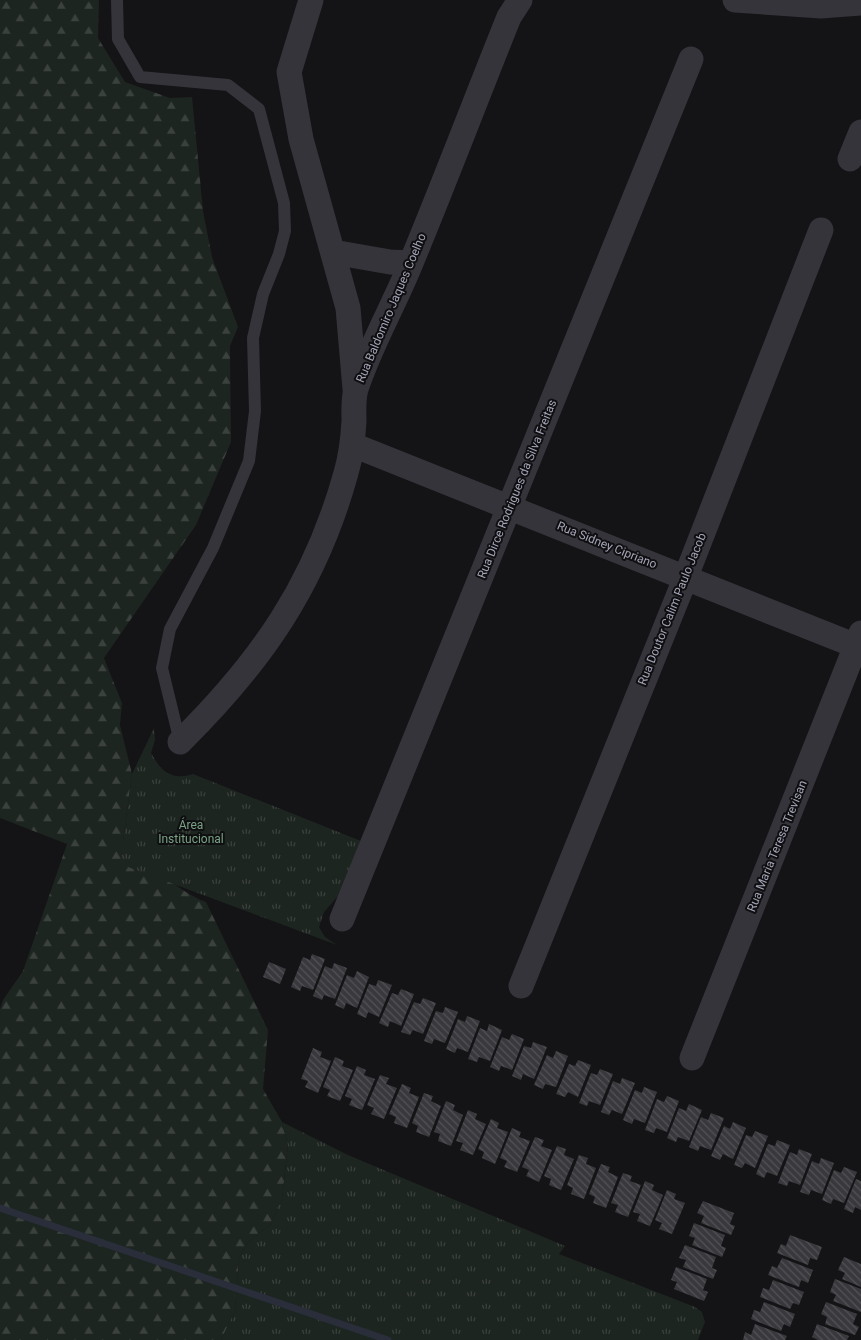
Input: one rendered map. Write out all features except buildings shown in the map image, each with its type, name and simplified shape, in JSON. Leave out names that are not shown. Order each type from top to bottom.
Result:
[{"type":"street","points":[[311,0],[289,72],[301,139],[348,308],[355,391]]},
{"type":"street","points":[[735,0],[821,6],[861,3]]},
{"type":"street","name":"Rua Baldomiro Jaques Coelho","points":[[180,742],[210,712],[255,660],[295,602],[318,555],[336,510],[353,445],[355,391],[411,262],[508,6]]},
{"type":"street","name":"Rua Dirce Rodrigues da Silva Freitas","points":[[342,919],[691,59]]},
{"type":"street","points":[[850,158],[861,132]]},
{"type":"street","name":"Rua Doutor Calim Paulo Jacob","points":[[521,986],[685,577],[821,230]]},
{"type":"street","points":[[333,252],[390,262],[411,262]]},
{"type":"street","name":"Rua Sidney Cipriano","points":[[353,445],[685,577],[859,642]]},
{"type":"street","name":"Rua Maria Teresa Trevisan","points":[[692,1058],[859,642]]},
{"type":"lane","points":[[117,0],[118,40],[140,77],[228,85],[259,110],[284,203],[285,231],[279,254],[262,294],[253,338],[255,411],[249,460],[214,548],[170,629],[162,668],[180,742]]},
{"type":"green space","points":[[0,0],[99,0],[98,38],[125,82],[170,98],[192,97],[203,211],[212,257],[238,327],[230,346],[231,442],[196,525],[104,658],[122,703],[120,725],[132,774],[123,841],[173,883],[206,902],[268,1030],[263,1089],[282,1122],[288,1145],[282,1199],[270,1225],[248,1242],[239,1258],[235,1311],[221,1340],[0,1340],[0,1009],[3,1000],[23,971],[67,844],[0,818]]},
{"type":"green space","name":"Área Institucional","points":[[154,728],[155,740],[151,753],[159,765],[168,773],[179,776],[193,774],[361,841],[346,887],[324,912],[319,927],[325,937],[337,945],[120,864],[132,774]]},
{"type":"green space","points":[[282,1122],[348,1155],[565,1246],[559,1254],[695,1307],[702,1312],[705,1322],[698,1340],[221,1340],[235,1311],[239,1258],[248,1242],[270,1225],[282,1199],[288,1145]]},
{"type":"waterway","points":[[0,1208],[388,1340]]}]
